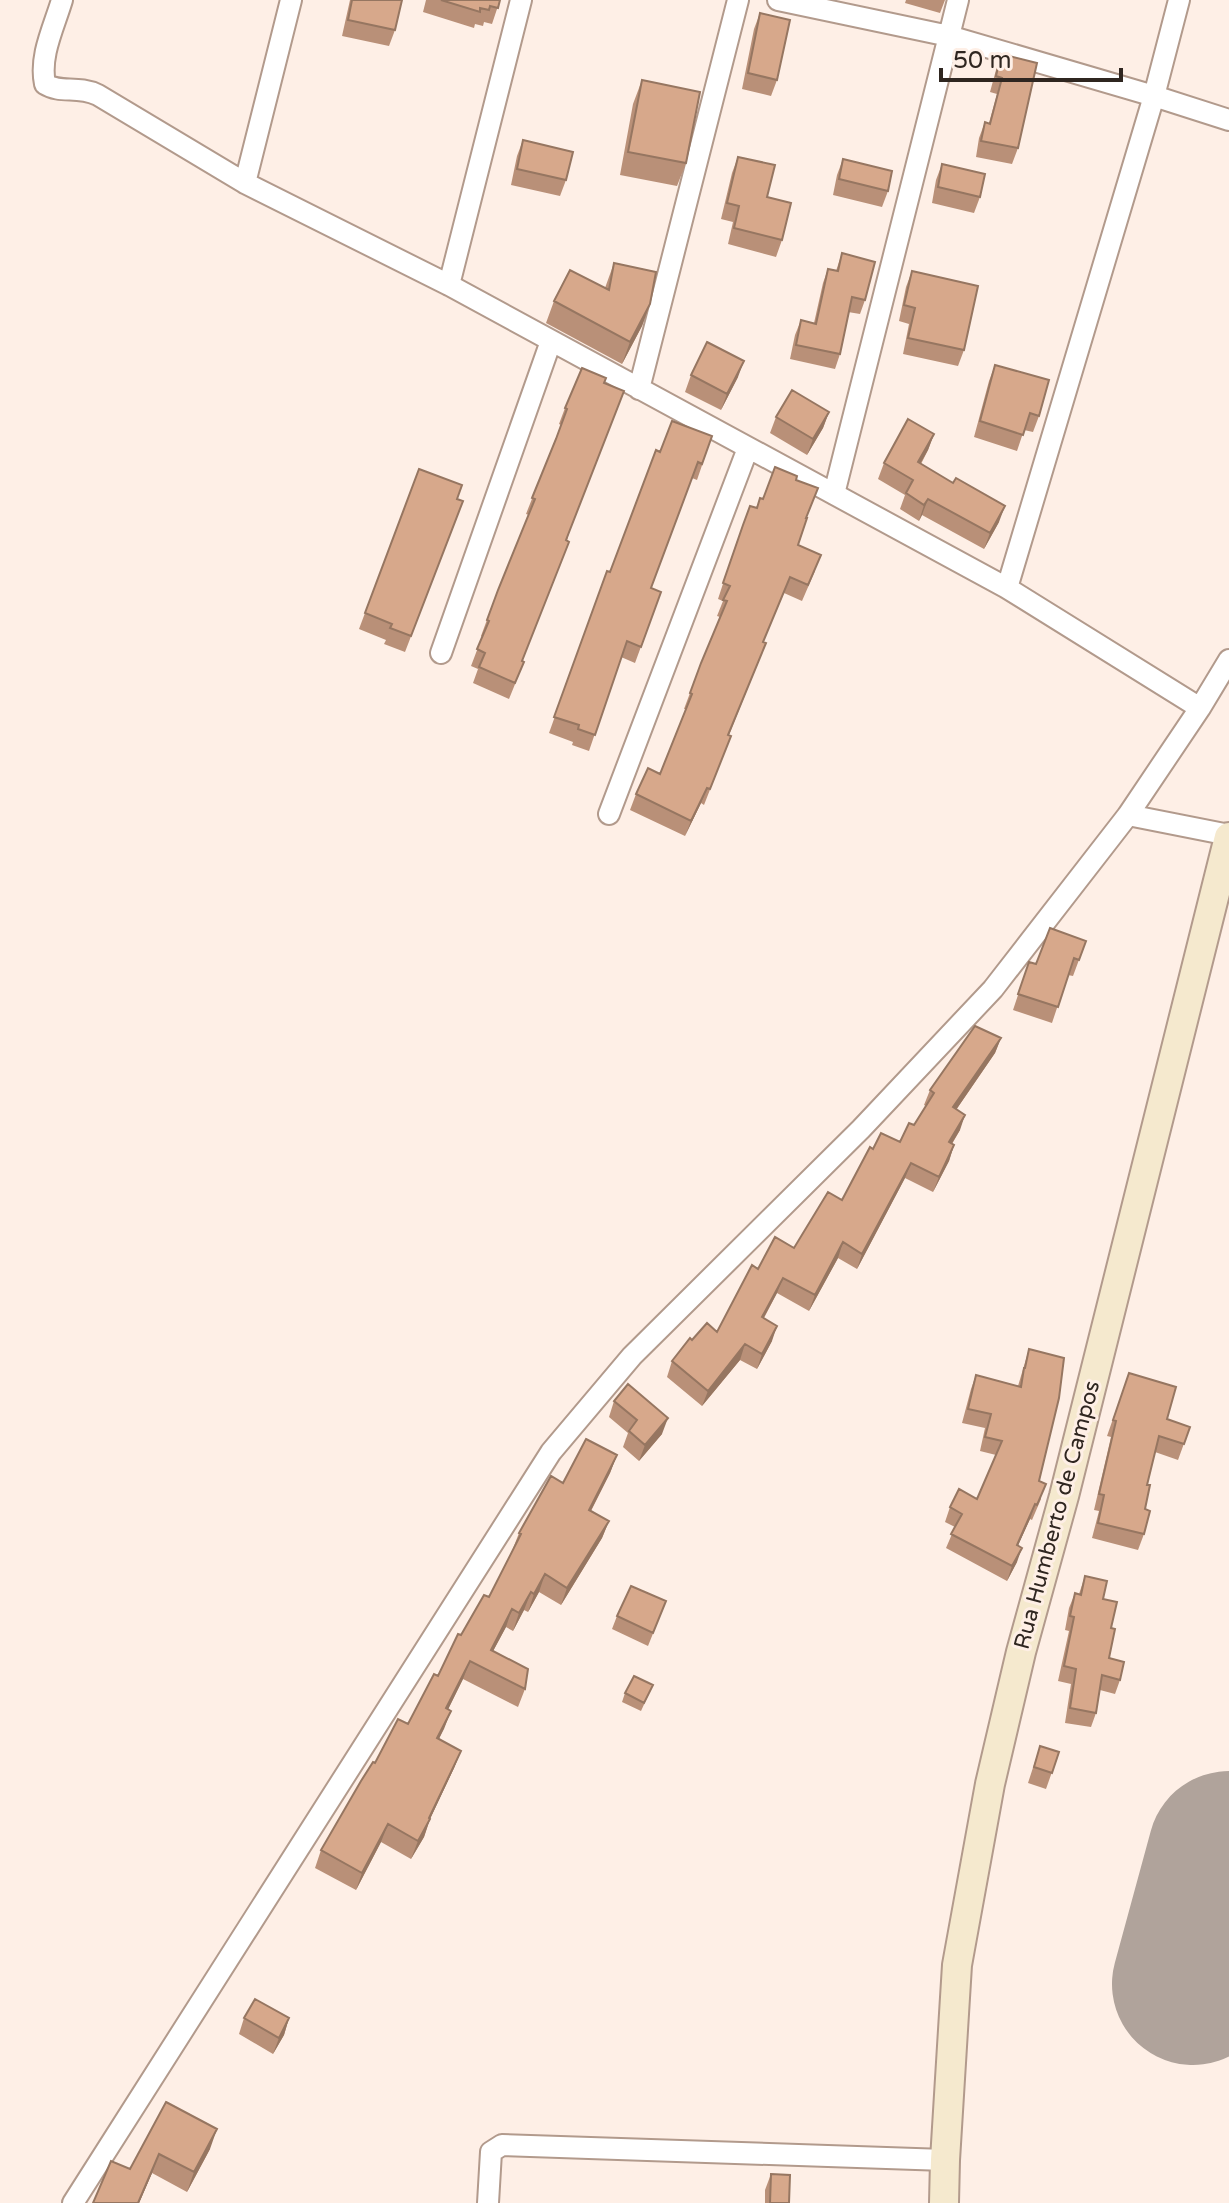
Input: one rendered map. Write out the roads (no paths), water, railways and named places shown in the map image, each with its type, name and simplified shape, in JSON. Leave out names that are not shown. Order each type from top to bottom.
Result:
[{"type":"street","points":[[62,0],[42,71],[45,84],[52,89],[87,89],[245,183],[449,285],[1007,588],[1200,708]]},
{"type":"street","points":[[245,183],[291,0]]},
{"type":"street","points":[[449,285],[521,0]]},
{"type":"street","points":[[639,389],[738,0]]},
{"type":"street","points":[[778,0],[949,36],[1229,120]]},
{"type":"street","points":[[834,494],[958,0]]},
{"type":"street","points":[[1007,588],[1154,96],[1179,0]]},
{"type":"street","points":[[441,653],[551,341]]},
{"type":"street","points":[[609,814],[748,448]]},
{"type":"street","points":[[73,2203],[551,1452],[632,1356],[861,1129],[993,989],[1128,815],[1229,660]]},
{"type":"street","points":[[1128,815],[1229,836]]},
{"type":"street","name":"Rua Humberto de Campos","points":[[944,2203],[957,1965],[990,1784],[1229,836]]},
{"type":"street","points":[[488,2203],[491,2152],[502,2145],[945,2160]]}]
